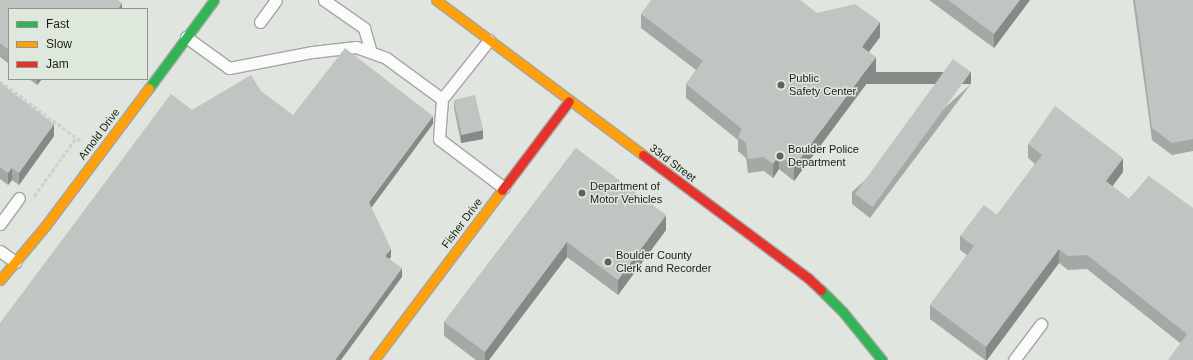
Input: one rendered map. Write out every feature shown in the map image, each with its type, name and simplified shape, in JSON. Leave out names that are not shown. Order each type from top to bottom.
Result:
[{"type":"street","name":"Arnold Drive","points":[[0,280],[214,0]]},
{"type":"street","name":"33rd Street","points":[[436,0],[569,101],[808,278],[843,312],[882,360]]},
{"type":"street","name":"Fisher Drive","points":[[374,360],[569,101]]},
{"type":"lane","points":[[260,22],[276,0]]},
{"type":"lane","points":[[324,0],[364,28],[371,52]]},
{"type":"lane","points":[[186,37],[229,68],[312,52],[356,47],[386,58],[442,99]]},
{"type":"lane","points":[[489,40],[442,99],[439,139],[504,188]]},
{"type":"lane","points":[[0,223],[19,198]]},
{"type":"lane","points":[[0,251],[15,262]]},
{"type":"lane","points":[[1014,360],[1041,324]]},
{"type":"path","points":[[0,81],[76,138],[36,190],[32,203]]},
{"type":"building","points":[[0,0],[118,0],[122,3],[119,8],[8,8],[8,49],[0,43]]},
{"type":"building","name":"Public Safety Center","points":[[651,0],[800,0],[817,13],[855,4],[880,22],[862,47],[876,57],[794,167],[779,155],[773,164],[764,157],[748,159],[746,143],[738,137],[742,129],[686,84],[703,61],[641,14]]},
{"type":"building","points":[[948,0],[1020,0],[994,34]]},
{"type":"building","points":[[1135,0],[1193,0],[1193,139],[1172,143],[1152,128]]},
{"type":"building","points":[[345,48],[433,116],[369,202],[391,249],[385,256],[402,268],[335,360],[0,360],[0,323],[171,94],[192,110],[251,75],[261,91],[293,115]]},
{"type":"building","points":[[953,59],[971,72],[873,207],[855,194]]},
{"type":"building","points":[[0,83],[54,124],[19,173],[12,168],[8,173],[0,167]]},
{"type":"building","points":[[475,95],[483,130],[462,135],[454,100]]},
{"type":"building","points":[[1055,106],[1123,158],[1106,181],[1129,199],[1149,176],[1193,208],[1193,360],[1168,360],[1187,334],[1087,255],[1068,256],[1059,249],[986,347],[930,305],[974,246],[960,236],[984,205],[997,215],[1042,155],[1028,144]]},
{"type":"building","name":"Boulder County Clerk and Recorder","points":[[576,148],[666,215],[618,280],[567,242],[485,352],[444,322]]},
{"type":"traffic: fast","points":[[149,88],[214,0]]},
{"type":"traffic: fast","points":[[821,290],[843,312],[882,360]]},
{"type":"traffic: slow","points":[[436,0],[643,155]]},
{"type":"traffic: slow","points":[[0,280],[46,225],[149,88]]},
{"type":"traffic: slow","points":[[374,360],[502,190]]},
{"type":"traffic: jam","points":[[502,190],[569,101]]},
{"type":"traffic: jam","points":[[643,155],[808,278],[821,290]]},
{"type":"place","name":"Public Safety Center","points":[[781,85]]},
{"type":"place","name":"Boulder Police Department","points":[[780,156]]},
{"type":"place","name":"Department of Motor Vehicles","points":[[582,193]]},
{"type":"place","name":"Boulder County Clerk and Recorder","points":[[608,262]]}]
